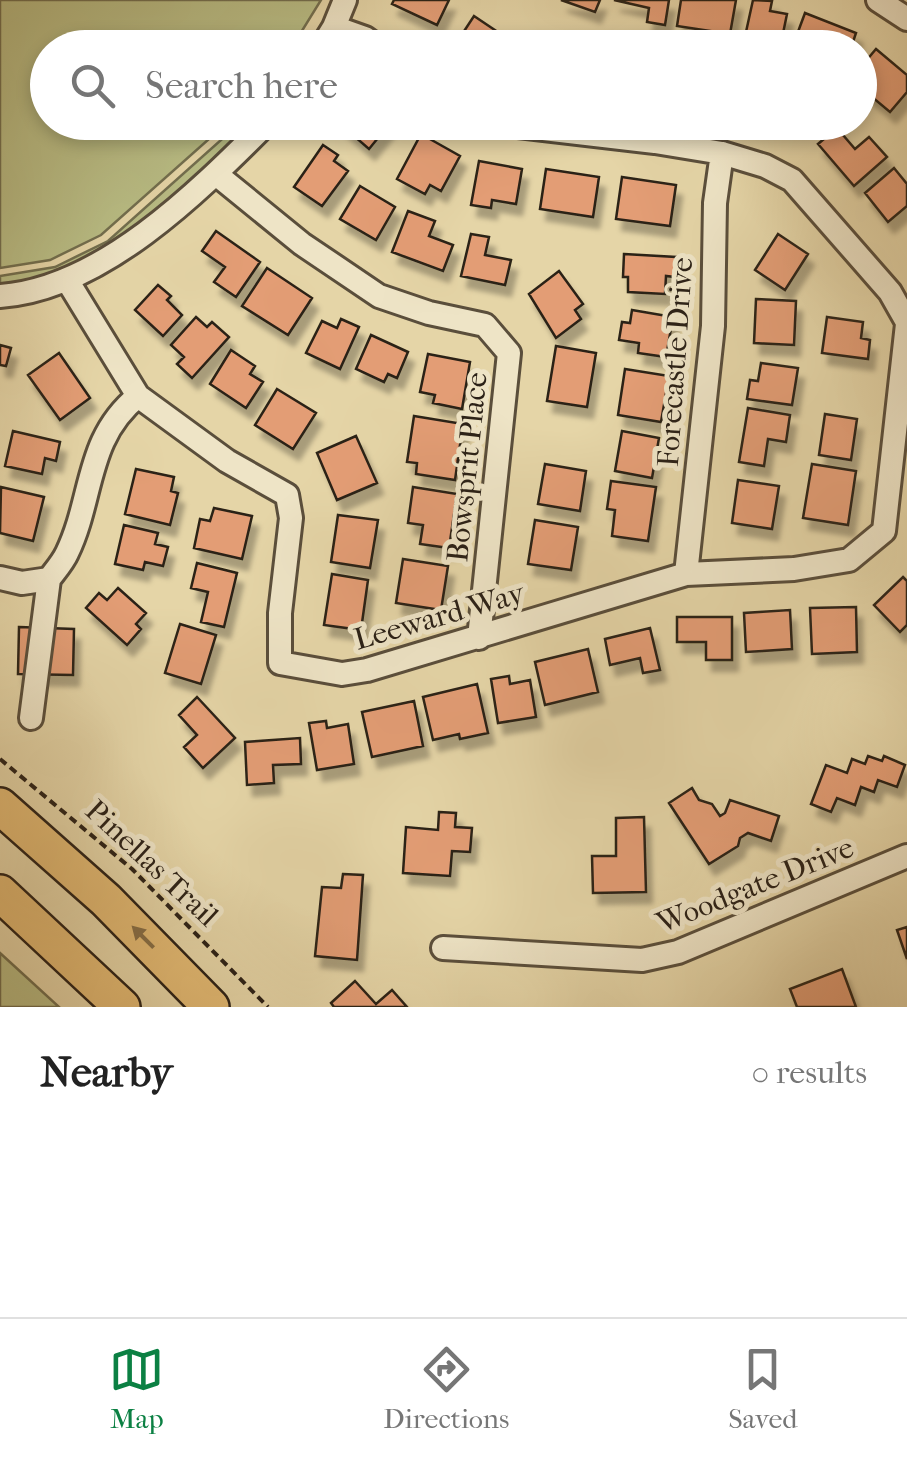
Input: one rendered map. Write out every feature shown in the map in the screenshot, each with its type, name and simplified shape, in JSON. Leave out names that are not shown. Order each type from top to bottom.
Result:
[{"type":"main road","points":[[0,806],[106,900],[211,1007]]},
{"type":"main road","points":[[0,893],[122,1007]]},
{"type":"street","points":[[332,30],[345,0]]},
{"type":"street","points":[[878,0],[907,19]]},
{"type":"street","points":[[334,27],[341,30]]},
{"type":"street","points":[[0,296],[67,280],[111,259],[216,174],[250,140]]},
{"type":"street","points":[[618,140],[722,154],[765,166],[792,180],[890,292],[907,323]]},
{"type":"street","name":"Forecastle Drive","points":[[686,574],[713,326],[715,203],[722,154]]},
{"type":"street","name":"Bowsprit Place","points":[[216,174],[302,244],[380,296],[429,313],[486,324],[509,353],[479,638]]},
{"type":"street","name":"Leeward Way","points":[[67,280],[138,396],[227,461],[288,495],[291,518],[280,613],[280,663],[342,674],[479,638],[686,574],[794,569],[849,560],[884,531],[907,323]]},
{"type":"street","points":[[31,718],[49,579],[67,554],[101,440],[120,410],[138,396]]},
{"type":"street","points":[[0,578],[22,583],[49,579]]},
{"type":"street","name":"Woodgate Drive","points":[[443,948],[642,960],[678,952],[907,856]]},
{"type":"path","name":"Pinellas Trail","points":[[0,759],[132,869],[268,1007]]},
{"type":"green space","points":[[0,0],[321,0],[302,30],[30,30],[30,140],[208,140],[101,235],[50,260],[0,268]]},
{"type":"green space","points":[[221,140],[235,140],[169,202],[107,247],[38,278],[0,286],[0,276],[55,267],[108,241]]},
{"type":"green space","points":[[0,953],[59,1007],[0,1007]]},
{"type":"building","points":[[394,0],[449,0],[437,25],[392,4]]},
{"type":"building","points":[[561,0],[600,0],[595,12]]},
{"type":"building","points":[[614,0],[669,0],[665,25],[647,22],[649,8]]},
{"type":"building","points":[[681,0],[736,0],[731,30],[677,26]]},
{"type":"building","points":[[753,0],[772,1],[770,11],[787,14],[784,30],[746,30]]},
{"type":"building","points":[[805,13],[848,30],[799,30]]},
{"type":"building","points":[[474,16],[495,30],[465,30]]},
{"type":"building","points":[[877,50],[907,75],[907,92],[890,112],[877,101]]},
{"type":"building","points":[[359,140],[376,140],[369,149]]},
{"type":"building","points":[[418,140],[432,140],[460,156],[441,191],[430,185],[425,194],[397,179]]},
{"type":"building","points":[[823,140],[847,140],[855,149],[872,140],[887,157],[854,186],[818,144]]},
{"type":"building","points":[[323,145],[338,155],[334,161],[348,171],[322,206],[294,187]]},
{"type":"building","points":[[479,161],[522,169],[516,204],[492,200],[491,208],[471,205]]},
{"type":"building","points":[[894,168],[907,184],[907,206],[888,222],[865,193]]},
{"type":"building","points":[[546,169],[599,177],[593,217],[540,209]]},
{"type":"building","points":[[622,177],[676,185],[670,226],[616,219]]},
{"type":"building","points":[[360,186],[395,207],[376,240],[340,219]]},
{"type":"building","points":[[408,211],[435,221],[429,236],[453,245],[443,271],[392,252]]},
{"type":"building","points":[[216,231],[260,262],[236,297],[214,282],[225,267],[202,251]]},
{"type":"building","points":[[471,234],[489,237],[485,255],[511,260],[505,285],[461,276]]},
{"type":"building","points":[[778,234],[808,254],[785,290],[755,270]]},
{"type":"building","points":[[624,254],[676,257],[675,277],[666,276],[665,294],[628,292],[628,277],[623,277]]},
{"type":"building","points":[[267,268],[312,298],[288,335],[242,306]]},
{"type":"building","points":[[559,271],[583,304],[575,310],[581,319],[556,338],[529,294]]},
{"type":"building","points":[[158,285],[171,296],[167,300],[182,315],[163,336],[135,310]]},
{"type":"building","points":[[756,299],[796,301],[794,345],[754,343]]},
{"type":"building","points":[[632,310],[673,317],[666,357],[638,353],[639,343],[619,340],[622,322],[630,323]]},
{"type":"building","points":[[196,317],[207,327],[212,322],[229,337],[192,378],[177,364],[184,357],[171,345]]},
{"type":"building","points":[[827,317],[863,322],[861,338],[870,340],[868,359],[822,353]]},
{"type":"building","points":[[341,319],[359,327],[340,369],[306,353],[322,321],[337,328]]},
{"type":"building","points":[[371,335],[408,352],[397,378],[388,374],[384,382],[356,369]]},
{"type":"building","points":[[0,345],[11,348],[6,366],[0,365]]},
{"type":"building","points":[[556,346],[596,353],[587,407],[547,401]]},
{"type":"building","points":[[231,350],[255,366],[250,374],[263,382],[246,408],[210,384]]},
{"type":"building","points":[[59,353],[90,398],[60,420],[28,375]]},
{"type":"building","points":[[428,354],[470,362],[462,409],[433,403],[435,395],[420,392]]},
{"type":"building","points":[[761,363],[798,368],[792,405],[747,399],[750,380],[758,381]]},
{"type":"building","points":[[625,369],[669,376],[661,422],[618,415]]},
{"type":"building","points":[[277,389],[316,413],[293,449],[255,425]]},
{"type":"building","points":[[748,408],[790,415],[786,442],[768,439],[764,466],[739,462]]},
{"type":"building","points":[[825,414],[857,419],[851,460],[819,455]]},
{"type":"building","points":[[414,416],[463,424],[455,480],[416,474],[417,463],[407,462]]},
{"type":"building","points":[[13,431],[60,442],[56,461],[45,458],[42,474],[5,466]]},
{"type":"building","points":[[622,431],[659,438],[652,478],[615,471]]},
{"type":"building","points":[[356,436],[377,483],[337,500],[317,453]]},
{"type":"building","points":[[545,464],[586,471],[580,511],[538,504]]},
{"type":"building","points":[[812,464],[856,471],[848,525],[803,518]]},
{"type":"building","points":[[136,469],[174,477],[171,491],[178,493],[170,525],[125,514]]},
{"type":"building","points":[[738,480],[779,486],[772,529],[732,523]]},
{"type":"building","points":[[611,481],[656,487],[648,541],[612,536],[615,510],[607,509]]},
{"type":"building","points":[[1,487],[44,497],[33,541],[0,533]]},
{"type":"building","points":[[413,487],[457,494],[449,548],[420,544],[423,525],[408,523]]},
{"type":"building","points":[[214,508],[252,516],[242,559],[194,548],[200,519],[210,521]]},
{"type":"building","points":[[338,515],[378,520],[370,568],[331,562]]},
{"type":"building","points":[[535,520],[578,527],[571,570],[528,564]]},
{"type":"building","points":[[124,525],[158,533],[155,544],[168,547],[163,566],[145,562],[143,570],[115,564]]},
{"type":"building","points":[[403,559],[448,566],[441,610],[396,603]]},
{"type":"building","points":[[197,563],[237,573],[224,627],[201,622],[208,592],[191,588]]},
{"type":"building","points":[[332,574],[368,580],[361,630],[324,625]]},
{"type":"building","points":[[903,577],[907,581],[907,625],[900,632],[874,605]]},
{"type":"building","points":[[118,588],[146,613],[136,624],[141,629],[127,645],[86,608],[99,593],[107,600]]},
{"type":"building","points":[[856,607],[857,652],[812,654],[810,608]]},
{"type":"building","points":[[790,610],[792,649],[746,652],[744,613]]},
{"type":"building","points":[[677,617],[732,617],[732,660],[706,660],[706,642],[677,642]]},
{"type":"building","points":[[180,624],[216,635],[201,684],[165,673]]},
{"type":"building","points":[[19,627],[74,629],[73,675],[18,674]]},
{"type":"building","points":[[650,628],[660,670],[643,673],[640,658],[610,665],[605,639]]},
{"type":"building","points":[[588,649],[598,692],[545,705],[535,662]]},
{"type":"building","points":[[509,676],[510,684],[530,680],[536,717],[498,723],[491,679]]},
{"type":"building","points":[[477,684],[488,733],[433,740],[423,697]]},
{"type":"building","points":[[197,697],[235,738],[203,768],[184,747],[197,735],[179,715]]},
{"type":"building","points":[[414,701],[423,746],[372,757],[362,712]]},
{"type":"building","points":[[326,721],[327,728],[348,724],[354,764],[317,770],[309,723]]},
{"type":"building","points":[[300,738],[301,764],[273,765],[274,783],[247,785],[245,742]]},
{"type":"building","points":[[868,756],[882,761],[884,756],[905,765],[897,787],[878,780],[874,792],[861,787],[855,805],[837,798],[831,812],[811,804],[826,765],[847,773],[852,759],[865,764]]},
{"type":"building","points":[[692,788],[699,800],[712,804],[720,816],[730,800],[779,816],[771,841],[748,833],[740,838],[738,846],[709,864],[669,803]]},
{"type":"building","points":[[439,812],[456,813],[455,827],[472,828],[470,852],[452,851],[450,876],[403,873],[406,827],[438,830]]},
{"type":"building","points":[[644,817],[646,892],[593,893],[592,856],[616,856],[616,818]]},
{"type":"building","points":[[343,874],[363,875],[357,960],[315,956],[322,887],[341,888]]},
{"type":"building","points":[[907,927],[907,959],[897,930]]},
{"type":"building","points":[[842,969],[856,1007],[797,1007],[790,989]]},
{"type":"building","points":[[355,981],[376,1004],[392,990],[407,1007],[334,1007],[331,1003]]}]
